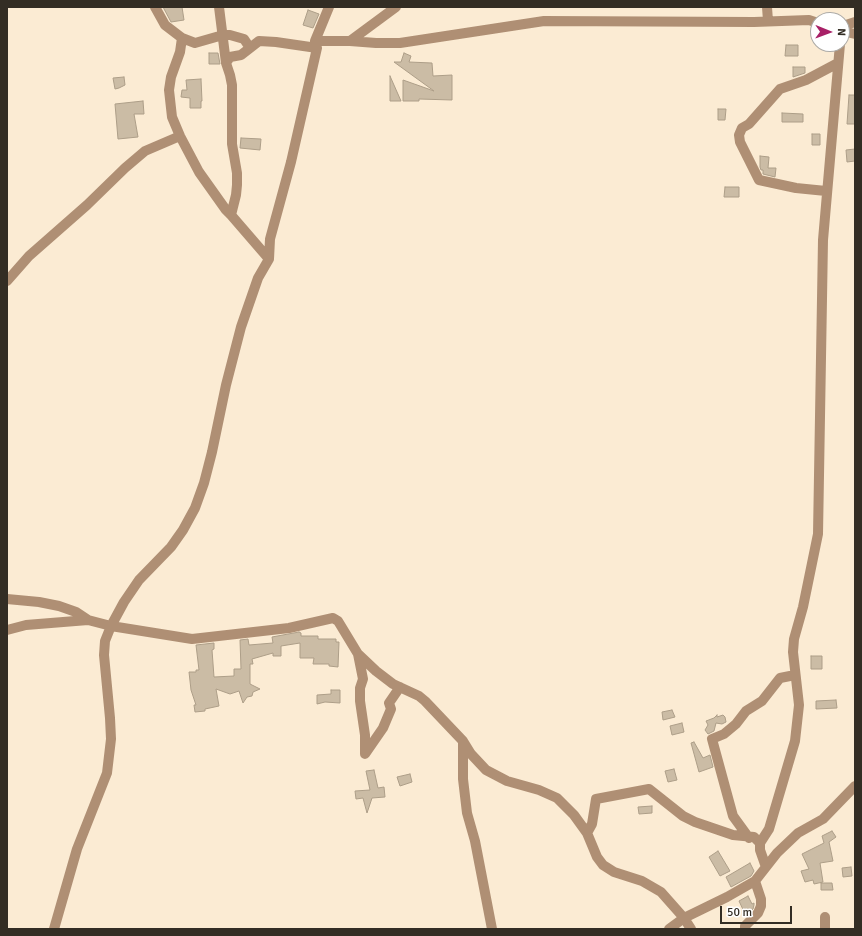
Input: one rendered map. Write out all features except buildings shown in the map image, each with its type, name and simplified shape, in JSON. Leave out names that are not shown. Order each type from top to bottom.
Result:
[{"type":"street","points":[[155,7],[165,25],[182,38],[195,43],[223,35],[230,35],[241,37],[250,48]]},
{"type":"street","points":[[219,7],[226,63],[232,85],[232,144],[237,173],[236,195],[231,215]]},
{"type":"street","points":[[54,929],[76,849],[107,773],[111,739],[104,655],[105,641],[124,602],[139,580],[171,547],[183,530],[195,508],[204,483],[226,385],[241,327],[258,278],[269,259],[270,239],[291,162],[316,45],[329,7]]},
{"type":"street","points":[[350,41],[396,7]]},
{"type":"street","points":[[768,7],[768,21]]},
{"type":"street","points":[[226,63],[230,57],[241,54],[259,41],[263,40],[316,45],[350,41],[400,43],[544,21],[754,22],[810,20]]},
{"type":"street","points":[[182,38],[180,52],[171,77],[169,90],[172,117],[199,172],[226,210],[245,229],[269,259]]},
{"type":"street","points":[[766,867],[760,850],[760,843],[770,830],[795,741],[799,705],[793,652],[794,639],[803,607],[818,534],[823,240],[826,191],[831,155],[839,52]]},
{"type":"street","points":[[826,191],[796,188],[759,180],[740,142],[739,135],[742,128],[748,124],[780,89],[806,80],[838,63]]},
{"type":"street","points":[[7,281],[29,256],[87,205],[124,168],[145,151],[180,136]]},
{"type":"street","points":[[7,599],[39,602],[69,609],[88,620],[111,626],[192,639],[289,628],[333,618],[338,621],[358,654],[393,684],[419,696],[426,701],[463,741],[471,754],[486,770],[507,782],[539,790],[557,798],[574,815],[587,833],[597,856],[603,865],[614,872],[636,878],[661,892],[684,918],[691,929]]},
{"type":"street","points":[[7,630],[26,625],[88,620]]},
{"type":"street","points":[[358,654],[363,679],[360,688],[360,701],[365,735],[365,754],[383,728],[391,709],[389,703],[400,687]]},
{"type":"street","points":[[749,838],[733,816],[712,739],[724,734],[736,724],[746,711],[762,701],[780,678],[795,675]]},
{"type":"street","points":[[463,741],[463,779],[467,813],[475,841],[492,929]]},
{"type":"street","points":[[670,929],[684,918],[727,897],[755,881],[777,853],[798,833],[823,819],[855,786]]},
{"type":"street","points":[[587,833],[592,824],[596,799],[649,789],[683,816],[695,822],[729,834],[749,838],[754,837],[760,843]]},
{"type":"street","points":[[745,929],[745,926],[758,913],[761,906],[761,899],[755,881]]},
{"type":"street","points":[[825,917],[825,929]]}]
